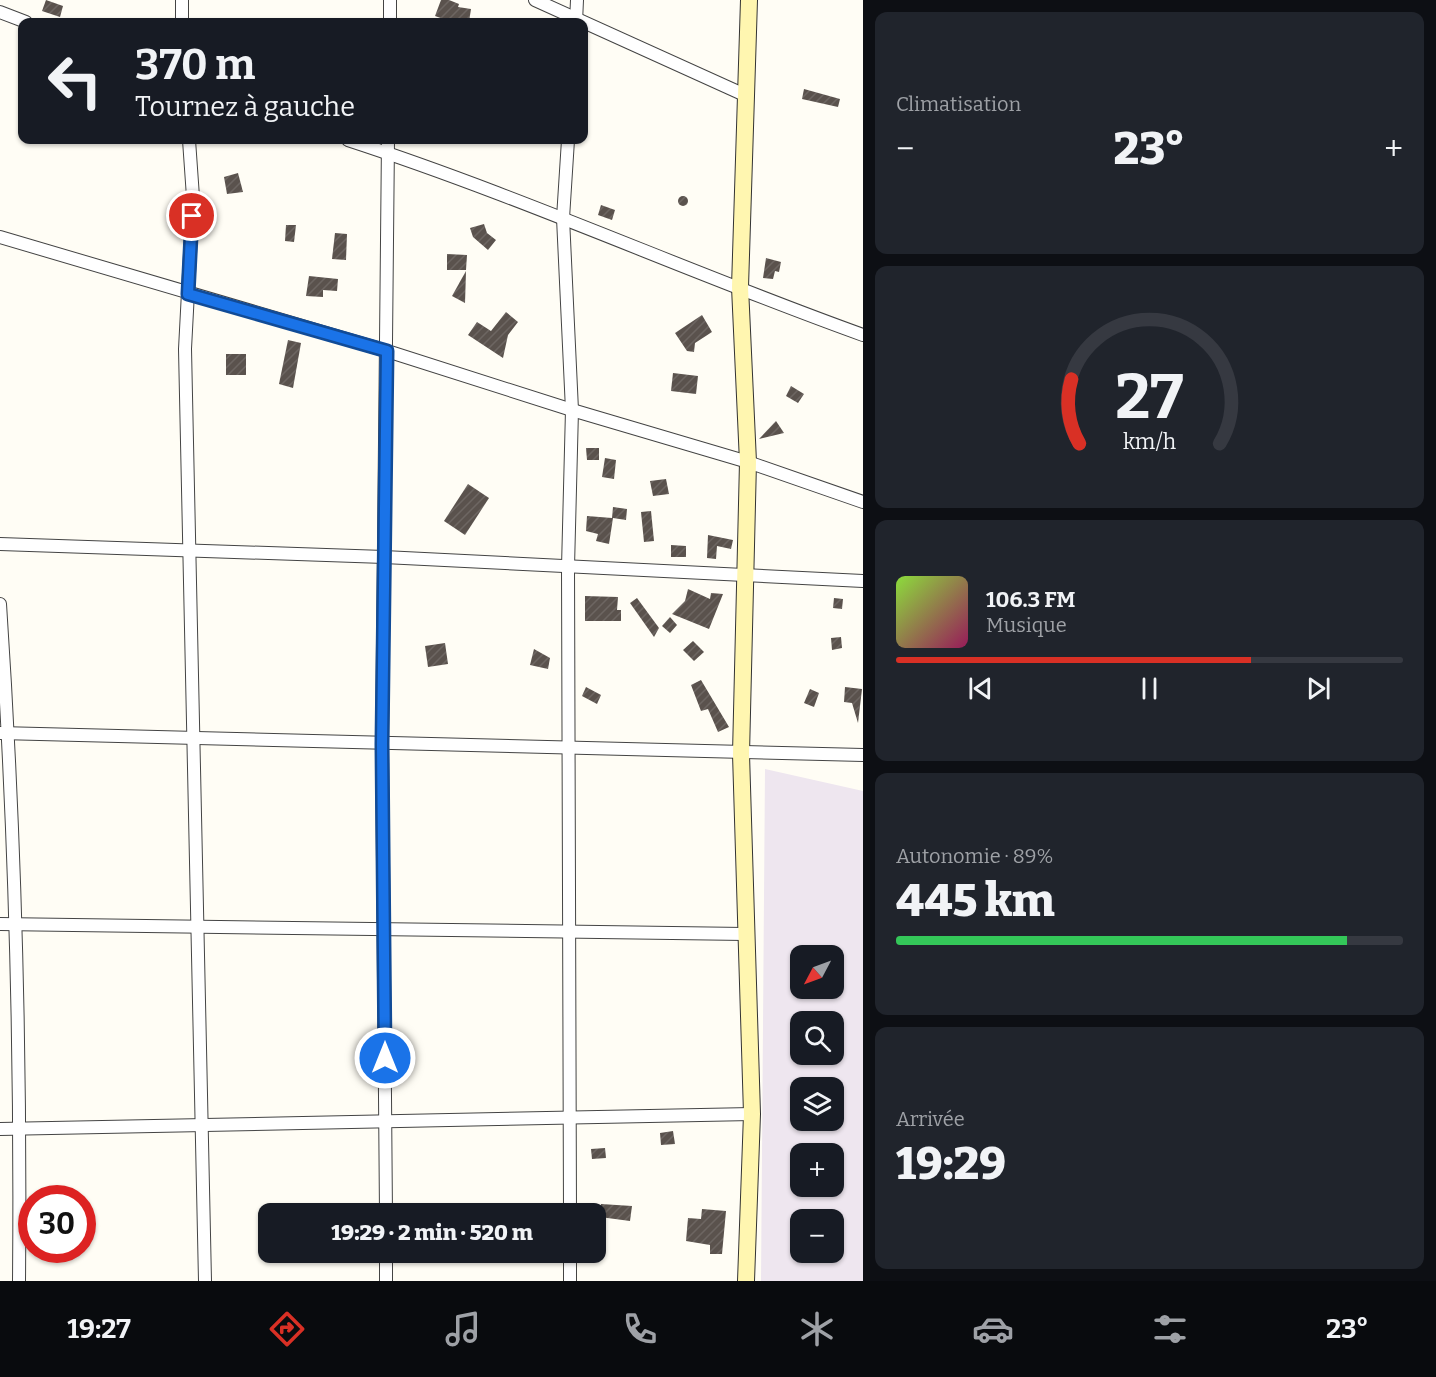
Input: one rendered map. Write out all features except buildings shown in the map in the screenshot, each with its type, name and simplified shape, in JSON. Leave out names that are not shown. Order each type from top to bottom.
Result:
[{"type":"street","points":[[182,0],[182,18]]},
{"type":"street","points":[[390,0],[390,18]]},
{"type":"street","points":[[535,0],[572,18]]},
{"type":"street","points":[[576,18],[577,0]]},
{"type":"street","points":[[746,1281],[752,1114],[741,754],[748,462],[740,287],[749,0]]},
{"type":"street","points":[[0,12],[18,19]]},
{"type":"street","points":[[588,25],[747,96]]},
{"type":"street","points":[[189,144],[193,197],[185,349],[205,1281]]},
{"type":"street","points":[[360,144],[563,218],[740,287],[789,309],[863,335]]},
{"type":"street","points":[[386,1203],[382,744],[388,144]]},
{"type":"street","points":[[568,144],[563,218],[572,410],[568,567],[570,1203]]},
{"type":"street","points":[[0,237],[387,351],[572,410],[748,462],[862,501]]},
{"type":"street","points":[[0,544],[384,557],[863,581]]},
{"type":"street","points":[[0,604],[14,924],[20,1129],[19,1281]]},
{"type":"street","points":[[4,734],[568,750],[863,755]]},
{"type":"street","points":[[0,924],[745,934]]},
{"type":"street","points":[[0,1129],[752,1114]]},
{"type":"street","points":[[386,1263],[386,1281]]},
{"type":"street","points":[[570,1263],[570,1281]]},
{"type":"shaded area","points":[[765,769],[863,791],[863,1281],[761,1281]]},
{"type":"route","points":[[192,216],[188,294],[387,351],[382,744],[385,1058]]}]
